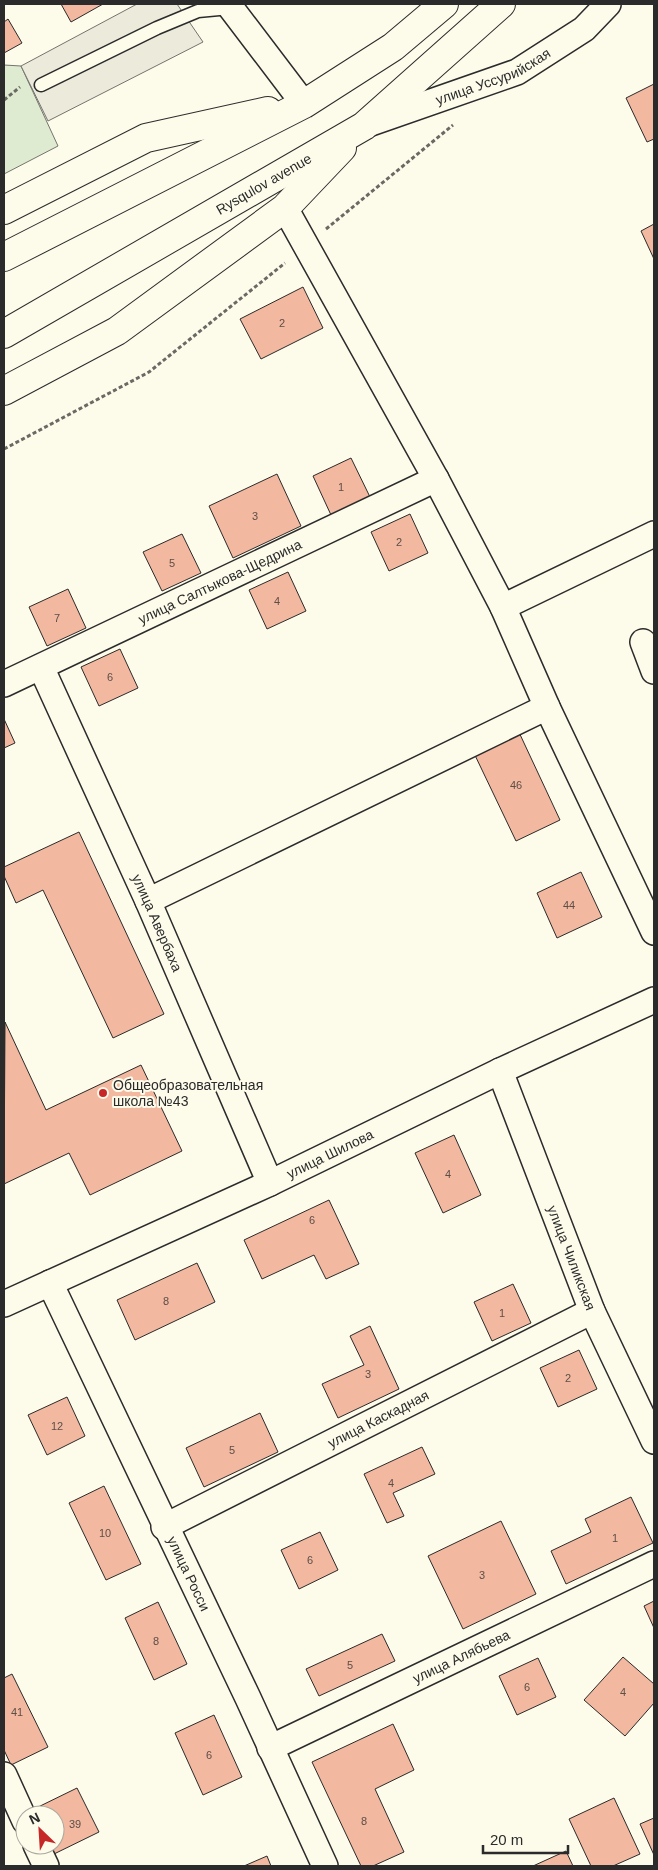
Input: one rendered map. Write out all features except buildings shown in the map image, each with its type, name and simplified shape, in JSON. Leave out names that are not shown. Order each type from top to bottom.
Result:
[{"type":"main road","points":[[4,257],[304,104],[393,46],[444,4]]},
{"type":"main road","name":"Rysqulov avenue","points":[[4,334],[364,126],[501,4]]},
{"type":"main road","points":[[4,210],[146,138],[304,104]]},
{"type":"main road","points":[[4,391],[117,331],[285,208],[364,126]]},
{"type":"street","name":"улица Уссурийская","points":[[364,126],[517,72],[584,29],[608,4]]},
{"type":"street","points":[[229,6],[304,104]]},
{"type":"street","points":[[285,208],[436,479],[503,607],[547,707],[654,932]]},
{"type":"street","name":"улица Салтыкова-Щедрина","points":[[4,684],[436,479]]},
{"type":"street","points":[[503,607],[654,534]]},
{"type":"street","points":[[643,642],[654,671]]},
{"type":"street","name":"улица Авербаха","points":[[41,666],[148,901],[270,1182]]},
{"type":"street","points":[[148,901],[547,707]]},
{"type":"street","name":"улица Шилова","points":[[4,1304],[270,1182],[500,1071],[654,1000]]},
{"type":"street","name":"улица Чиликская","points":[[500,1071],[592,1311],[654,1441]]},
{"type":"street","name":"улица Росси","points":[[50,1283],[325,1866]]},
{"type":"street","name":"улица Каскадная","points":[[164,1527],[592,1311]]},
{"type":"street","name":"улица Алябьева","points":[[270,1748],[654,1564]]},
{"type":"street","points":[[4,1774],[18,1805]]},
{"type":"lane","points":[[41,85],[156,28],[198,11],[229,6]]},
{"type":"path","points":[[4,100],[22,85]]},
{"type":"path","points":[[4,449],[149,372],[306,246],[456,121]]},
{"type":"green space","points":[[4,65],[21,66],[58,146],[4,174]]},
{"type":"shaded area","points":[[137,4],[177,4],[203,42],[48,121],[21,66]]},
{"type":"place","name":"Общеобразовательная школа №43","points":[[103,1093]]}]
